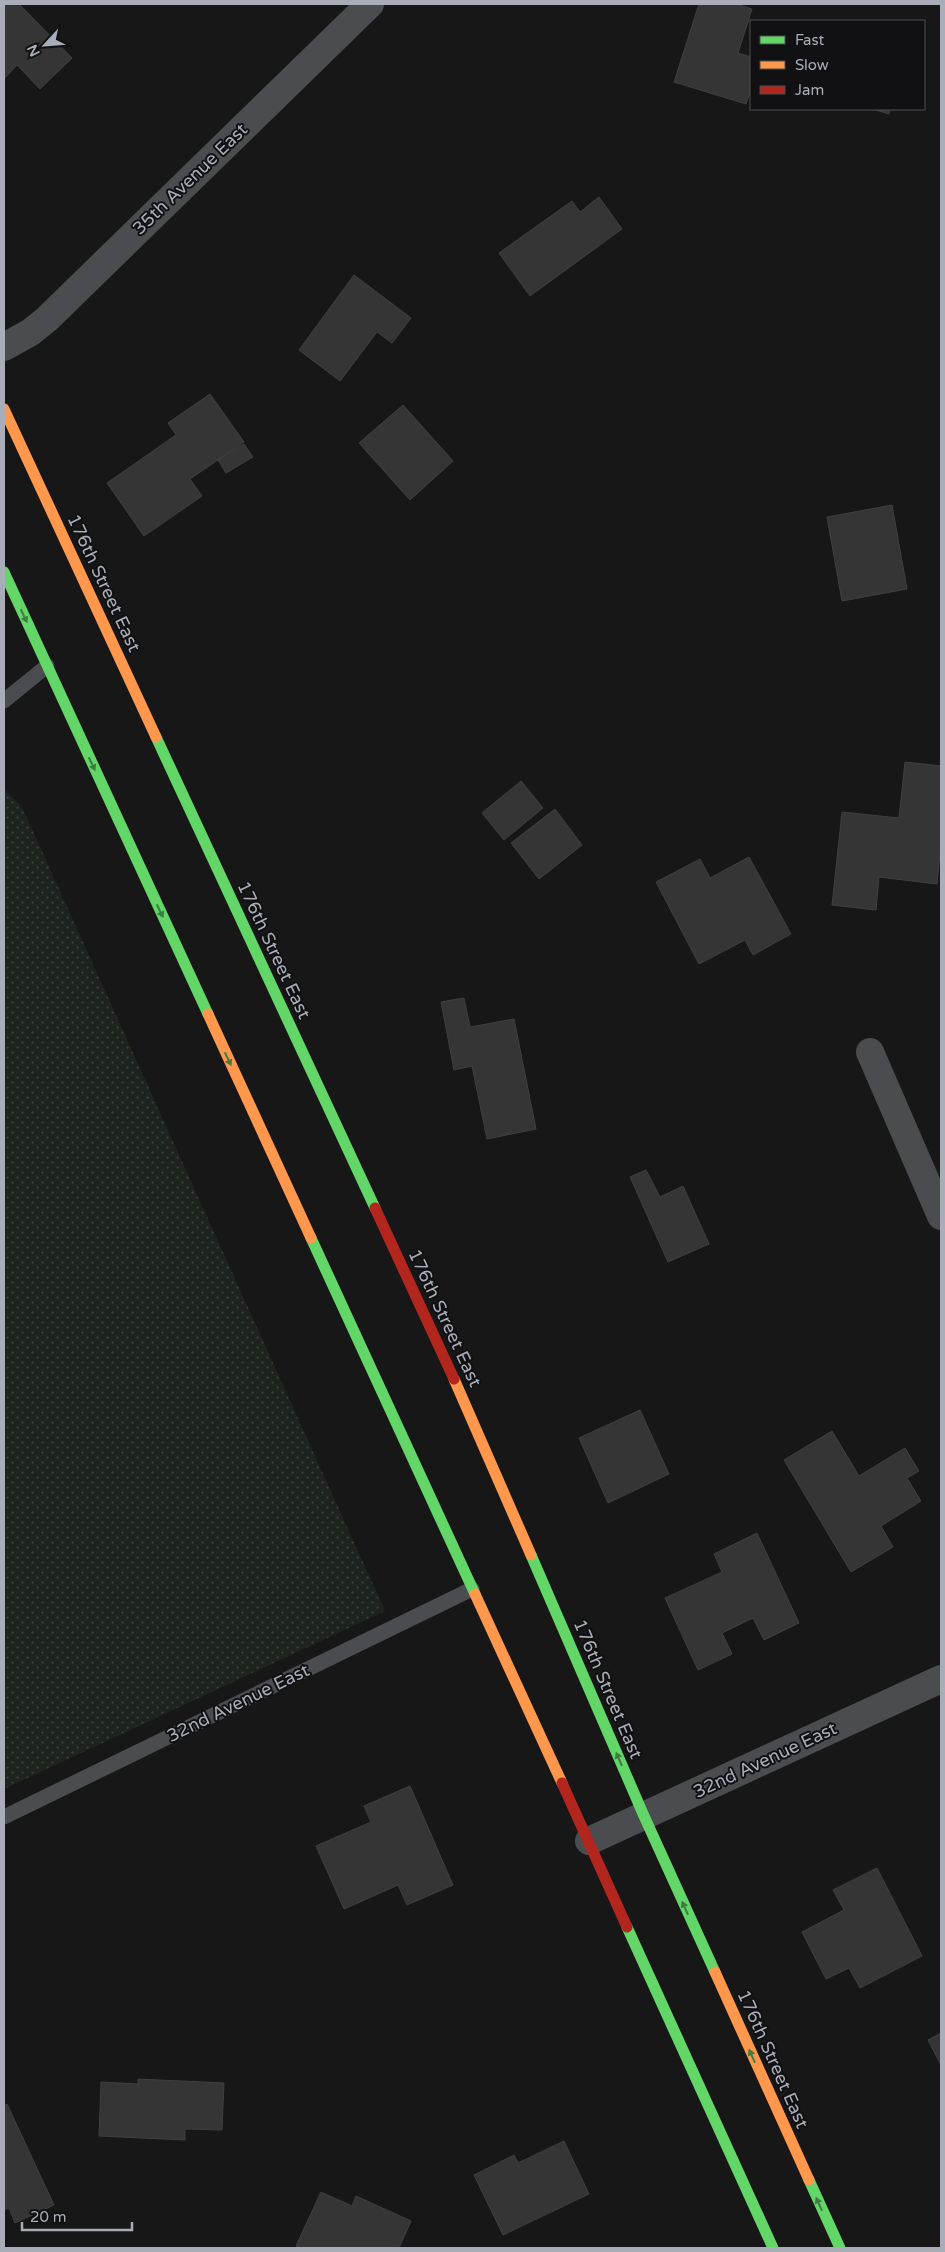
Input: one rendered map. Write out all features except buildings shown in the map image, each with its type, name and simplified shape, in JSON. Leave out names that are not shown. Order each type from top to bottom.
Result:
[{"type":"main road","name":"176th Street East","points":[[4,409],[466,1404],[644,1816],[840,2248]]},
{"type":"main road","points":[[4,572],[589,1841],[661,2006],[773,2248]]},
{"type":"street","name":"35th Avenue East","points":[[4,347],[31,332],[47,318],[370,4]]},
{"type":"street","points":[[870,1052],[941,1216]]},
{"type":"street","name":"32nd Avenue East","points":[[589,1841],[941,1679]]},
{"type":"lane","points":[[4,701],[47,666]]},
{"type":"lane","name":"32nd Avenue East","points":[[4,1817],[472,1589]]},
{"type":"shaded area","points":[[4,789],[22,807],[385,1611],[4,1789]]},
{"type":"traffic: fast","points":[[4,572],[208,1014]]},
{"type":"traffic: fast","points":[[156,737],[375,1208]]},
{"type":"traffic: fast","points":[[311,1238],[475,1594]]},
{"type":"traffic: fast","points":[[531,1555],[644,1816],[715,1972]]},
{"type":"traffic: fast","points":[[627,1927],[773,2248]]},
{"type":"traffic: fast","points":[[809,2180],[840,2248]]},
{"type":"traffic: slow","points":[[4,409],[156,737]]},
{"type":"traffic: slow","points":[[208,1014],[311,1238]]},
{"type":"traffic: slow","points":[[454,1379],[531,1555]]},
{"type":"traffic: slow","points":[[475,1594],[562,1783]]},
{"type":"traffic: slow","points":[[715,1972],[809,2180]]},
{"type":"traffic: jam","points":[[375,1208],[454,1379]]},
{"type":"traffic: jam","points":[[562,1783],[627,1927]]}]
